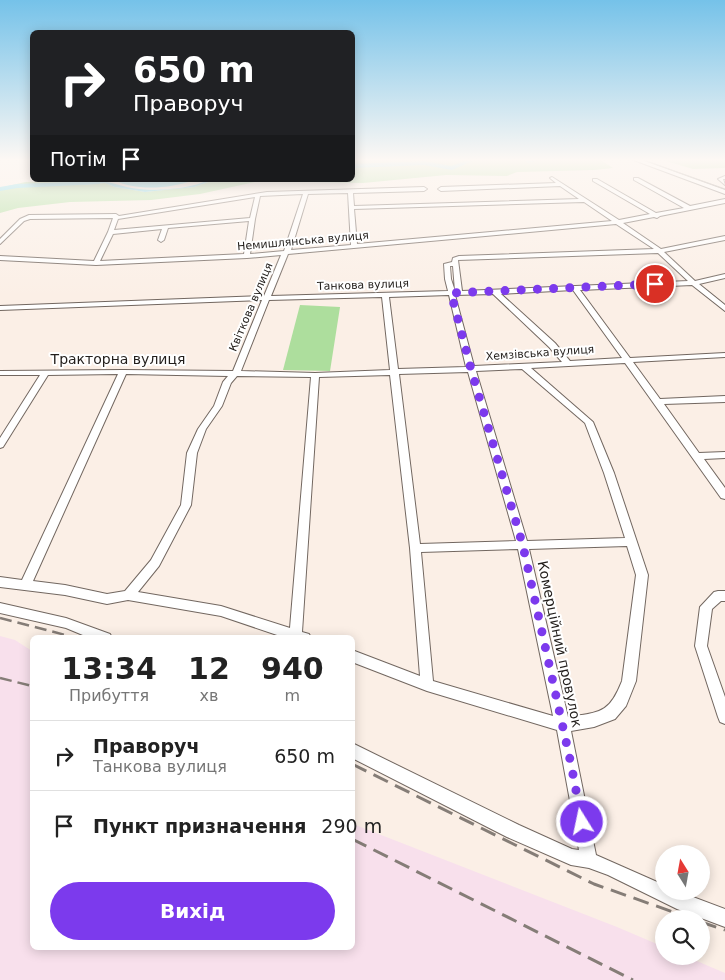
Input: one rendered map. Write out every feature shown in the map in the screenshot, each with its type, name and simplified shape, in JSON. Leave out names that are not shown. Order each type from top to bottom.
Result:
[{"type":"street","points":[[0,242],[22,220],[29,217],[116,217],[192,205]]},
{"type":"street","points":[[247,256],[256,205]]},
{"type":"street","name":"Квіткова вулиця","points":[[128,595],[155,562],[186,505],[192,453],[202,428],[218,406],[227,382],[236,373],[289,249],[302,205]]},
{"type":"street","points":[[350,205],[354,247]]},
{"type":"street","points":[[350,208],[446,205]]},
{"type":"street","points":[[593,205],[660,251],[694,283],[725,308]]},
{"type":"street","points":[[637,205],[656,216]]},
{"type":"street","points":[[685,205],[691,208]]},
{"type":"street","name":"Немишлянська вулиця","points":[[0,258],[96,263],[247,256],[620,222],[707,205]]},
{"type":"street","points":[[96,263],[116,217]]},
{"type":"street","points":[[111,232],[252,219]]},
{"type":"street","points":[[161,240],[166,226]]},
{"type":"street","points":[[660,251],[725,238]]},
{"type":"street","name":"Комерційний провулок","points":[[589,860],[571,764],[523,546],[471,369],[455,293],[447,267],[449,264],[457,261],[660,251]]},
{"type":"street","name":"Танкова вулиця","points":[[0,308],[494,292],[694,283],[725,276]]},
{"type":"street","points":[[576,288],[660,402],[725,495]]},
{"type":"street","points":[[494,292],[552,345],[567,362]]},
{"type":"street","points":[[386,294],[415,548],[427,685]]},
{"type":"street","name":"Хемзівська вулиця","points":[[236,373],[315,375],[394,372],[725,354]]},
{"type":"street","points":[[355,657],[427,685],[562,725],[594,720],[610,714],[621,701],[629,681],[642,575],[609,473],[589,422],[524,366]]},
{"type":"street","points":[[0,445],[46,372]]},
{"type":"street","points":[[24,584],[123,372]]},
{"type":"street","name":"Тракторна вулиця","points":[[0,373],[236,373]]},
{"type":"street","points":[[300,635],[315,375]]},
{"type":"street","points":[[660,402],[725,399]]},
{"type":"street","points":[[696,456],[725,455]]},
{"type":"street","points":[[415,548],[632,542]]},
{"type":"street","points":[[0,582],[65,590],[107,599],[128,595],[222,611],[297,635]]},
{"type":"street","points":[[725,596],[718,596],[706,607],[701,646],[725,717]]},
{"type":"street","points":[[0,608],[66,623],[98,635]]},
{"type":"street","points":[[355,752],[571,858],[589,860],[683,903],[725,918]]},
{"type":"shaded area","points":[[0,636],[15,640],[30,650],[30,950],[355,950],[355,825],[655,943],[655,965],[706,965],[725,973],[725,980],[0,980]]},
{"type":"green space","points":[[0,205],[46,205],[18,208],[0,213]]},
{"type":"green space","points":[[300,305],[340,307],[330,371],[283,370]]},
{"type":"railway","points":[[0,618],[65,635]]},
{"type":"railway","points":[[0,678],[30,686]]},
{"type":"railway","points":[[355,765],[594,884],[668,910]]},
{"type":"railway","points":[[355,841],[633,980]]},
{"type":"railway","points":[[710,925],[725,930]]},
{"type":"route","points":[[582,822],[523,546],[471,369],[451,293],[655,284]]}]
